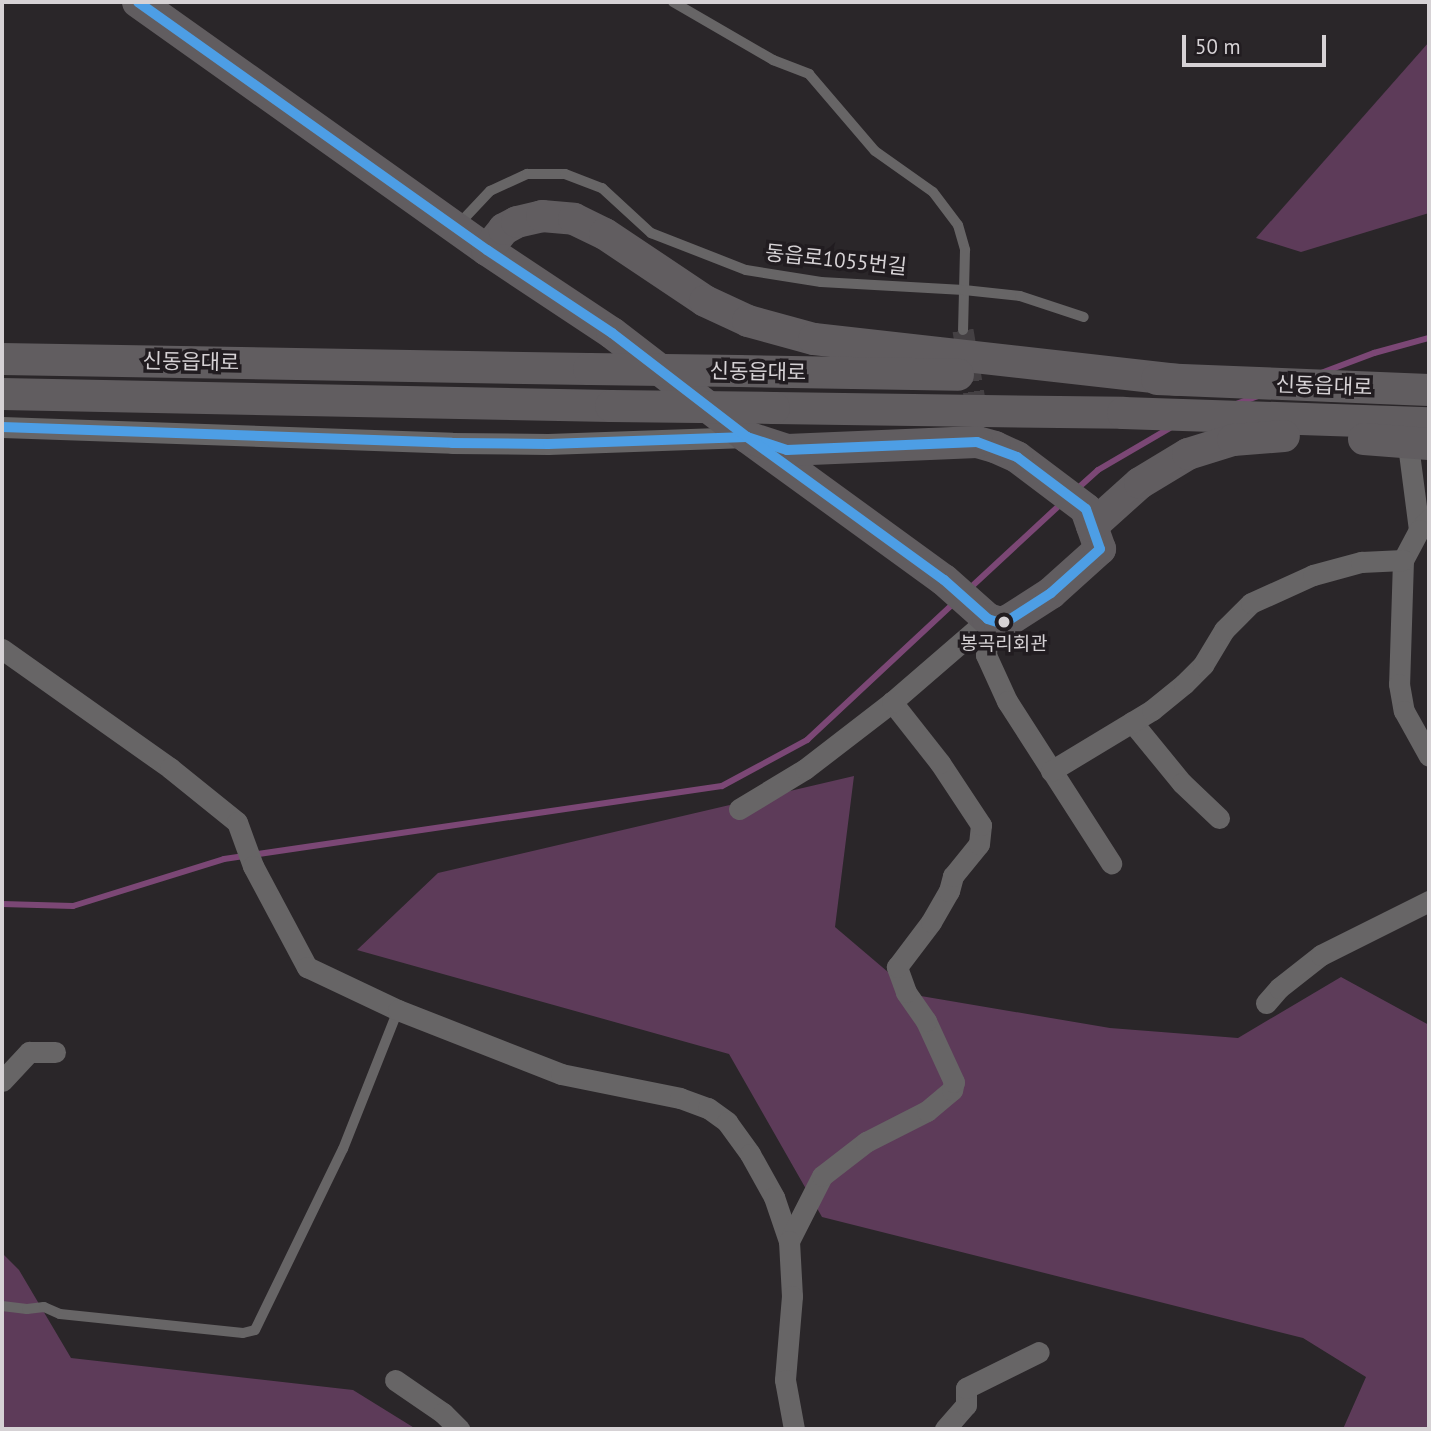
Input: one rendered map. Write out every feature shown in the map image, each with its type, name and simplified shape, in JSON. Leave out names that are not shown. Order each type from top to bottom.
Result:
[{"type":"main road","points":[[138,2],[487,250],[612,333],[747,437],[952,587],[984,615],[1000,623],[1009,620],[1051,593],[1100,549],[1089,517],[1052,482],[978,430],[787,450],[747,437]]},
{"type":"main road","points":[[487,250],[504,229],[517,222],[542,216],[574,219],[605,234],[705,300],[748,321],[814,339],[1178,380]]},
{"type":"main road","name":"신동읍대로","points":[[2,359],[1178,380],[1429,390]]},
{"type":"main road","name":"신동읍대로","points":[[2,394],[1123,413],[1422,434]]},
{"type":"main road","points":[[1089,517],[1157,470],[1188,454],[1233,440],[1286,436],[1368,439],[1422,434]]},
{"type":"street","points":[[2,428],[466,443],[747,437]]},
{"type":"street","points":[[1422,434],[1424,525],[1403,560],[1401,698],[1410,723],[1429,756]]},
{"type":"street","points":[[1051,771],[1132,722],[1184,684],[1203,665],[1224,630],[1251,603],[1313,575],[1362,562],[1403,560]]},
{"type":"street","points":[[739,809],[805,769],[892,702],[984,615]]},
{"type":"street","points":[[984,615],[985,644],[992,672],[1015,716],[1111,863]]},
{"type":"street","points":[[2,649],[170,768],[237,822],[253,866],[307,967],[398,1010],[561,1074],[680,1098],[708,1108],[727,1122],[750,1154],[774,1197],[789,1241],[792,1296],[785,1380],[793,1429]]},
{"type":"street","points":[[789,1241],[822,1177],[866,1142],[926,1111],[951,1090],[954,1082],[926,1021],[906,992],[897,967],[931,922],[949,891],[953,876],[979,844],[981,825],[940,763],[892,702]]},
{"type":"street","points":[[1132,722],[1182,783],[1219,818]]},
{"type":"street","points":[[1266,1003],[1279,988],[1321,955],[1429,901]]},
{"type":"street","points":[[2,1081],[29,1052],[55,1052]]},
{"type":"street","points":[[948,1427],[966,1405],[966,1388],[1040,1352]]},
{"type":"street","points":[[396,1380],[443,1412],[459,1429]]},
{"type":"lane","points":[[673,2],[773,60],[809,74],[875,151],[933,192],[958,225],[965,250],[963,330]]},
{"type":"lane","name":"동읍로1055번길","points":[[456,226],[490,191],[527,174],[565,174],[602,188],[651,233],[746,270],[821,282],[964,289],[1020,296],[1084,317]]},
{"type":"lane","points":[[2,1306],[44,1307],[60,1314],[243,1333],[255,1330],[342,1149],[398,1010]]},
{"type":"shaded area","points":[[1429,42],[1429,213],[1301,252],[1256,238]]},
{"type":"shaded area","points":[[854,776],[835,927],[915,995],[1110,1028],[1238,1038],[1341,977],[1429,1025],[1429,1429],[1343,1429],[1366,1377],[1303,1338],[822,1217],[729,1054],[357,950],[438,873]]},
{"type":"shaded area","points":[[2,1253],[19,1270],[71,1358],[353,1390],[416,1429],[2,1429]]},
{"type":"waterway","points":[[1321,373],[1374,353],[1429,338]]},
{"type":"waterway","points":[[1236,404],[1258,396]]},
{"type":"waterway","points":[[1077,489],[1098,470],[1170,428]]},
{"type":"waterway","points":[[969,589],[1064,501]]},
{"type":"waterway","points":[[2,904],[73,906],[224,859],[722,786],[807,740],[956,601]]},
{"type":"tunnel","points":[[963,330],[978,418]]},
{"type":"transit line","points":[[2,427],[452,443],[548,444],[747,437],[787,450],[977,442],[1017,457],[1086,509],[1100,549],[1051,593],[1009,620],[1000,623],[988,619],[944,580],[747,437],[612,333],[487,250],[138,2]]},
{"type":"place","name":"봉곡리회관","points":[[1004,622]]}]
